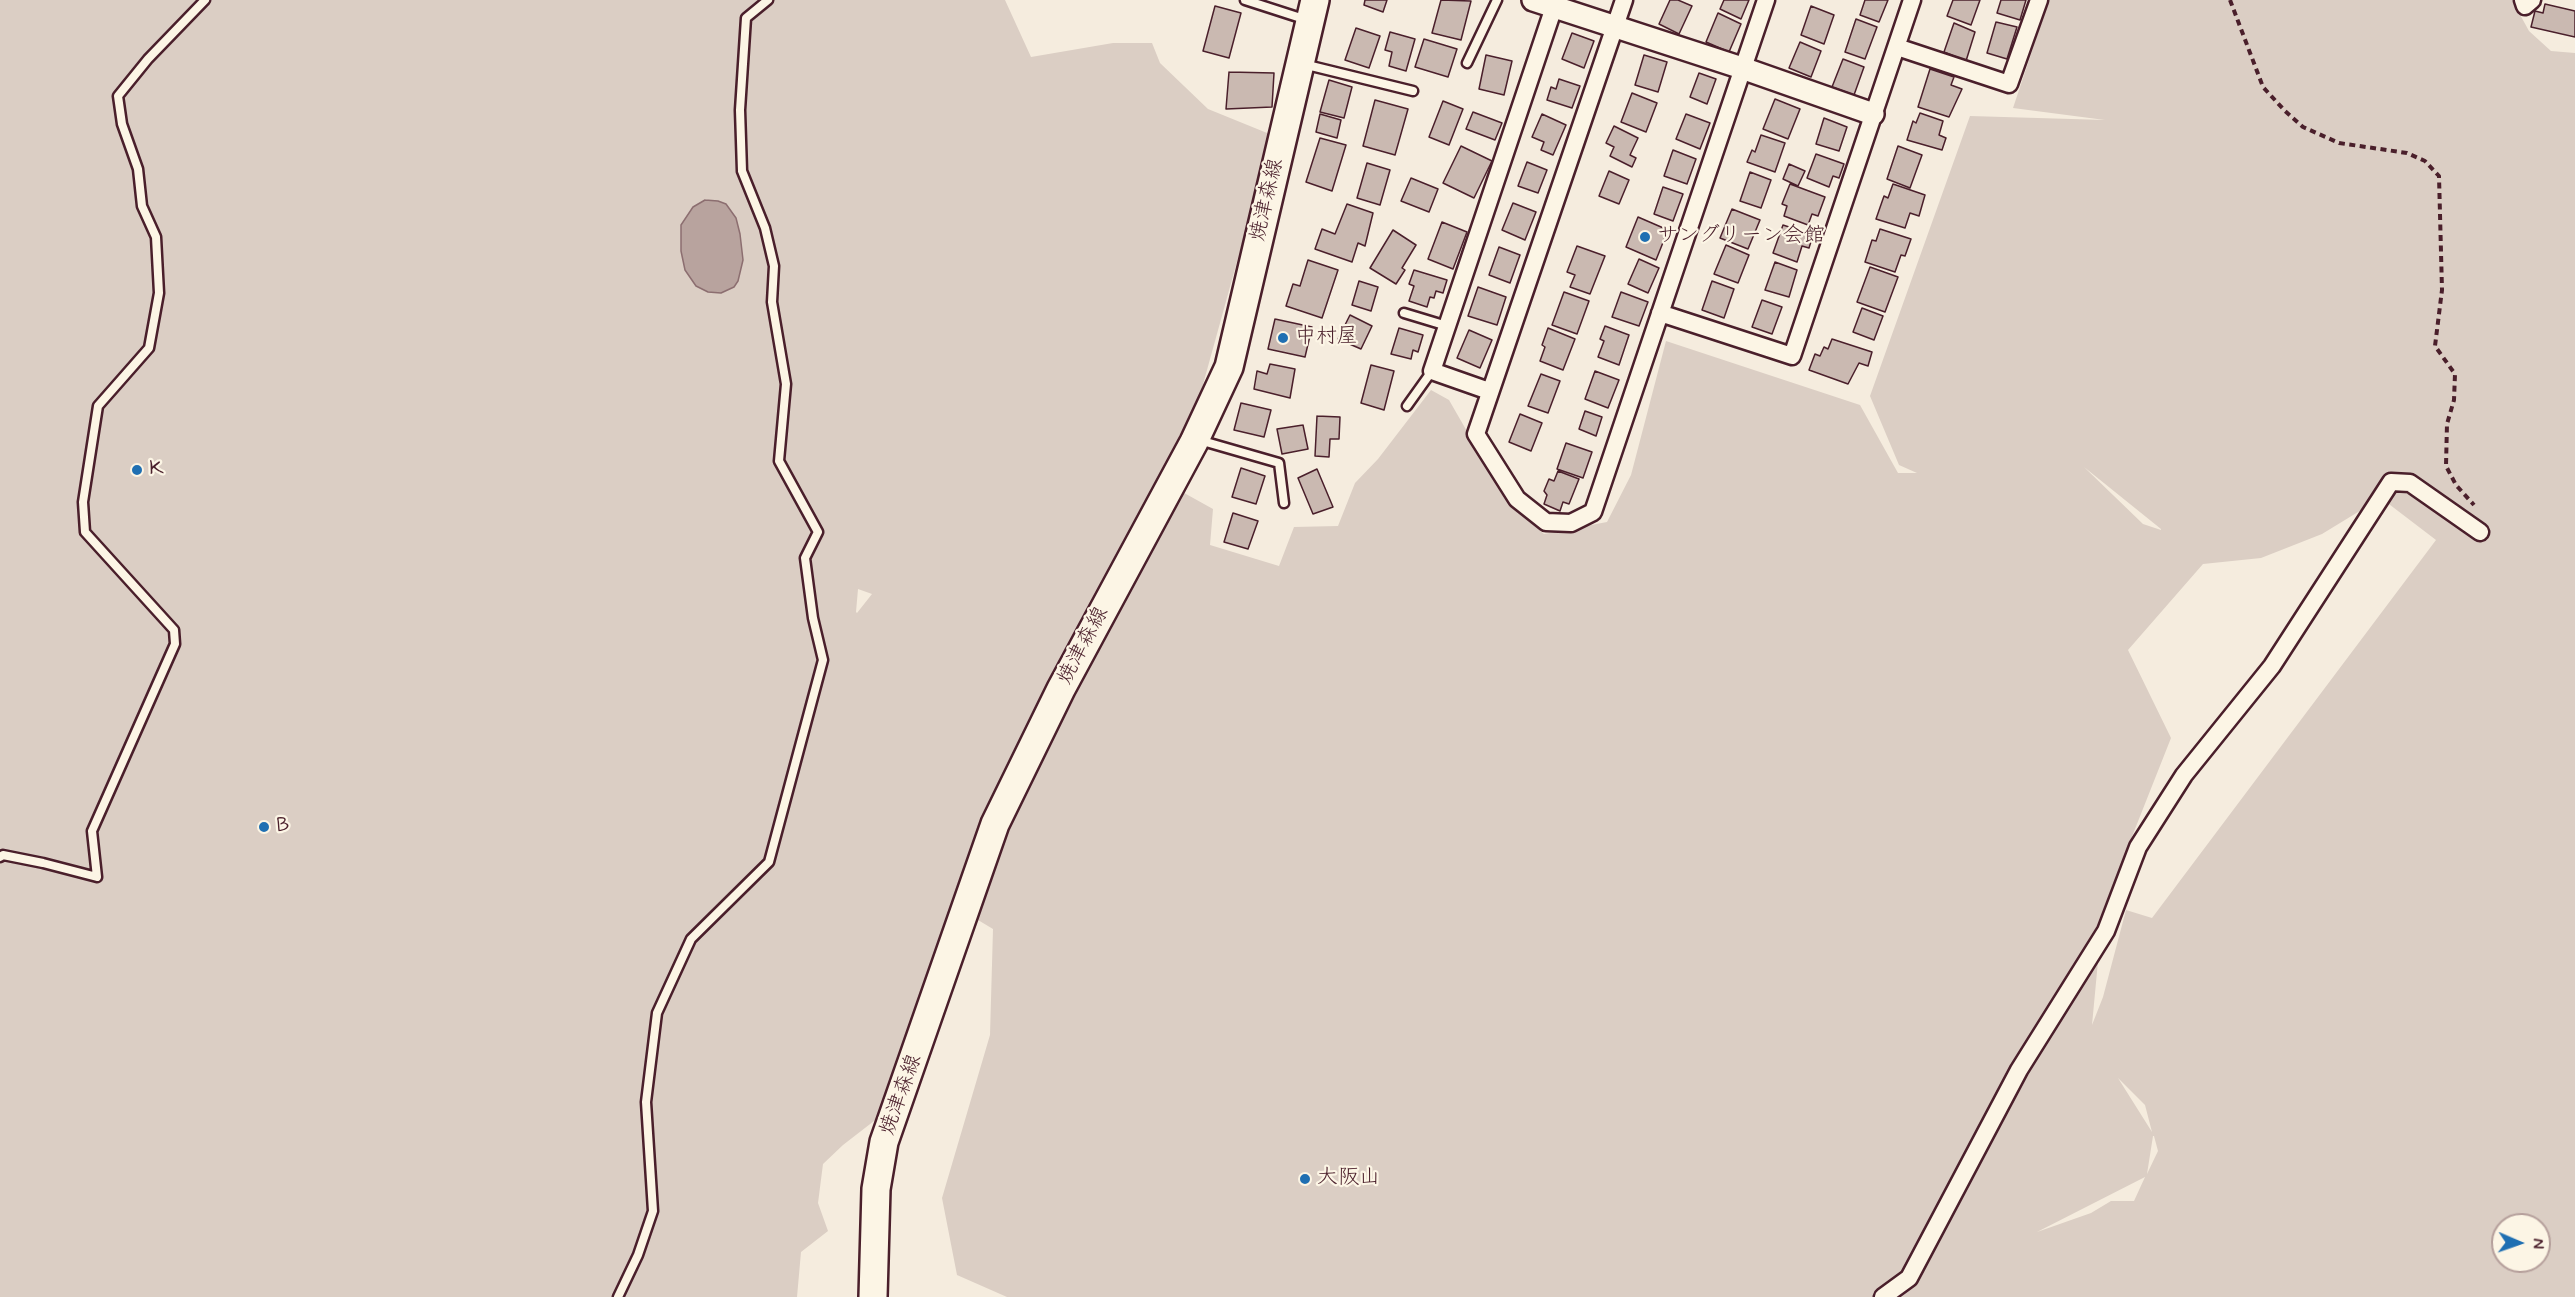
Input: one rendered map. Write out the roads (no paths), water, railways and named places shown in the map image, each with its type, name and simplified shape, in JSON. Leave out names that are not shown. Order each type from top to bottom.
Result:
[{"type":"main road","name":"焼津森線","points":[[873,1297],[876,1189],[884,1142],[995,824],[1061,689],[1196,439],[1228,368],[1313,11]]},
{"type":"street","points":[[1533,0],[1616,25],[1873,114]]},
{"type":"street","points":[[1624,0],[1476,434],[1517,499],[1545,522],[1571,523],[1593,512],[1766,0]]},
{"type":"street","points":[[1660,313],[1792,356],[1912,0]]},
{"type":"street","points":[[1897,47],[2009,84],[2039,0]]},
{"type":"street","points":[[2523,0],[2525,6],[2532,0]]},
{"type":"street","points":[[1489,391],[1432,370],[1554,7]]},
{"type":"street","points":[[1883,1297],[1909,1278],[2019,1070],[2106,931],[2138,847],[2184,775],[2272,666],[2391,482],[2410,483],[2480,532]]},
{"type":"lane","points":[[0,857],[3,855],[43,863],[97,877],[92,831],[175,644],[174,630],[85,532],[83,502],[98,406],[149,348],[159,293],[156,237],[142,206],[138,169],[122,124],[118,96],[148,59],[205,0]]},
{"type":"lane","points":[[618,1297],[638,1255],[652,1211],[646,1102],[657,1013],[691,939],[769,861],[823,660],[813,618],[804,558],[818,532],[779,460],[786,384],[772,302],[774,266],[765,228],[742,171],[740,110],[746,18],[768,0]]},
{"type":"lane","points":[[1245,0],[1313,11]]},
{"type":"lane","points":[[1467,63],[1497,0]]},
{"type":"lane","points":[[1299,63],[1413,90]]},
{"type":"lane","points":[[1404,313],[1447,326]]},
{"type":"lane","points":[[1407,406],[1432,370]]},
{"type":"lane","points":[[1196,439],[1279,463],[1284,503]]},
{"type":"place","name":"サングリーン会館","points":[[1645,237]]},
{"type":"place","name":"中村屋","points":[[1283,338]]},
{"type":"place","name":"K","points":[[137,470]]},
{"type":"place","name":"B","points":[[264,827]]},
{"type":"place","name":"大阪山","points":[[1305,1179]]}]
